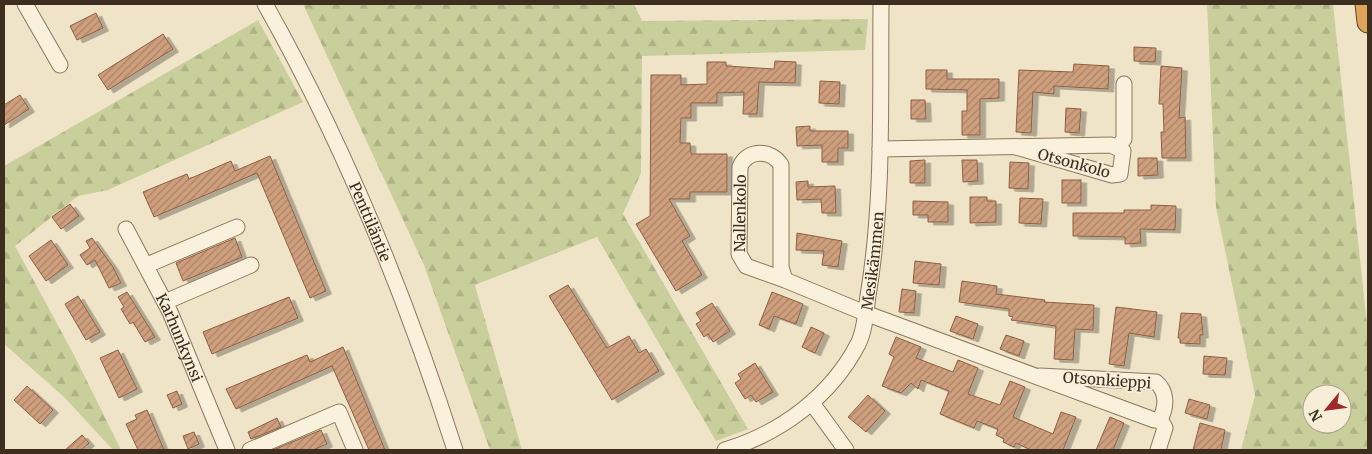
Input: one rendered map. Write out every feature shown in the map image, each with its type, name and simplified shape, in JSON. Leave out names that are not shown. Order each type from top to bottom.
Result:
[{"type":"highway","points":[[1366,4],[1368,22]]},
{"type":"street","points":[[25,4],[60,65]]},
{"type":"street","name":"Penttiläntie","points":[[265,4],[290,49],[332,134],[397,288],[455,450]]},
{"type":"street","name":"Mesikämmen","points":[[725,450],[748,443],[785,423],[812,403],[831,384],[859,343],[873,268],[880,149],[881,4]]},
{"type":"street","points":[[1118,147],[1124,139],[1124,84]]},
{"type":"street","name":"Otsonkolo","points":[[880,149],[1111,145],[1123,151],[1122,166],[1120,174],[1112,175],[1016,148]]},
{"type":"street","name":"Nallenkolo","points":[[785,280],[781,267],[781,165],[776,157],[769,154],[749,154],[743,159],[740,166],[738,254],[746,266],[865,313]]},
{"type":"street","points":[[147,265],[237,227]]},
{"type":"street","name":"Karhunkynsi","points":[[126,229],[147,265],[165,302],[228,450]]},
{"type":"street","points":[[165,302],[251,265]]},
{"type":"street","name":"Otsonkieppi","points":[[865,313],[1040,376],[1154,420],[1160,419],[1163,413],[1163,387],[1156,382],[1040,376]]},
{"type":"street","points":[[812,403],[846,450]]},
{"type":"street","points":[[250,450],[339,412],[352,449]]},
{"type":"street","points":[[1158,450],[1165,428],[1160,419]]},
{"type":"green space","points":[[303,4],[634,4],[642,21],[868,19],[865,50],[642,56],[641,173],[623,214],[748,429],[716,441],[597,237],[475,285],[522,450],[490,450],[424,265]]},
{"type":"green space","points":[[1207,4],[1333,4],[1368,334],[1368,450],[1241,450],[1255,395],[1216,207]]},
{"type":"green space","points":[[258,20],[303,102],[108,190],[78,196],[15,246],[74,355],[121,450],[113,450],[64,397],[4,344],[4,166]]},
{"type":"building","points":[[96,13],[103,28],[77,40],[70,26]]},
{"type":"building","points":[[163,34],[173,49],[108,90],[98,75]]},
{"type":"building","points":[[1134,47],[1156,48],[1155,62],[1134,61]]},
{"type":"building","points":[[775,61],[796,62],[795,83],[759,82],[757,114],[743,114],[744,92],[717,93],[717,103],[691,103],[691,118],[681,118],[680,143],[690,143],[691,154],[727,154],[727,192],[690,192],[690,199],[669,199],[690,236],[682,241],[702,275],[676,291],[636,224],[650,216],[651,75],[681,75],[681,85],[707,84],[707,62],[726,62],[726,66],[774,69]]},
{"type":"building","points":[[1074,64],[1109,66],[1108,89],[1054,86],[1054,94],[1033,92],[1031,133],[1016,132],[1019,70],[1073,72]]},
{"type":"building","points":[[1161,66],[1182,68],[1179,118],[1185,117],[1186,158],[1162,158],[1161,132],[1164,132],[1163,104],[1159,104]]},
{"type":"building","points":[[926,70],[947,70],[947,79],[999,79],[999,98],[980,99],[980,135],[962,135],[962,111],[967,111],[967,90],[926,89]]},
{"type":"building","points":[[820,81],[840,82],[839,104],[819,103]]},
{"type":"building","points":[[20,95],[29,109],[4,125],[4,105]]},
{"type":"building","points":[[911,100],[925,100],[926,119],[911,119]]},
{"type":"building","points":[[1066,108],[1081,109],[1079,133],[1065,132]]},
{"type":"building","points":[[810,126],[810,131],[848,131],[848,148],[838,148],[838,162],[822,162],[822,145],[797,146],[796,127]]},
{"type":"building","points":[[270,156],[326,291],[310,298],[257,173],[154,217],[143,192],[187,174],[189,179],[231,161],[235,171]]},
{"type":"building","points":[[1138,158],[1157,158],[1158,175],[1138,176]]},
{"type":"building","points":[[925,160],[925,183],[910,183],[910,161]]},
{"type":"building","points":[[962,160],[977,160],[978,181],[963,182]]},
{"type":"building","points":[[1010,162],[1029,163],[1028,189],[1009,188]]},
{"type":"building","points":[[1062,180],[1081,180],[1081,203],[1062,203]]},
{"type":"building","points":[[808,181],[808,187],[835,186],[836,213],[822,213],[821,199],[797,200],[796,182]]},
{"type":"building","points":[[970,197],[987,197],[987,201],[996,201],[996,222],[970,223]]},
{"type":"building","points":[[1020,198],[1043,199],[1041,224],[1019,223]]},
{"type":"building","points":[[913,201],[948,202],[948,222],[928,222],[928,215],[913,215]]},
{"type":"building","points":[[70,204],[79,216],[61,229],[52,217]]},
{"type":"building","points":[[1151,205],[1176,206],[1175,230],[1140,229],[1141,243],[1125,244],[1125,237],[1073,236],[1073,213],[1124,213],[1124,210],[1151,210]]},
{"type":"building","points":[[797,233],[842,241],[838,267],[822,265],[824,251],[796,250]]},
{"type":"building","points":[[92,238],[113,267],[121,283],[109,288],[95,260],[87,265],[80,255],[90,248],[86,241]]},
{"type":"building","points":[[235,238],[242,257],[183,281],[176,263]]},
{"type":"building","points":[[51,240],[68,265],[46,281],[29,256]]},
{"type":"building","points":[[915,261],[941,264],[939,285],[913,283]]},
{"type":"building","points":[[962,281],[997,286],[996,294],[1045,300],[1044,302],[1094,305],[1093,330],[1075,329],[1073,360],[1054,359],[1056,326],[1011,320],[1013,317],[1009,316],[1009,309],[959,302]]},
{"type":"building","points":[[568,285],[607,348],[629,336],[639,353],[646,349],[659,371],[612,400],[549,296]]},
{"type":"building","points":[[902,289],[916,291],[914,313],[899,312]]},
{"type":"building","points":[[127,292],[155,337],[145,342],[133,322],[130,324],[121,309],[124,307],[118,297]]},
{"type":"building","points":[[772,292],[803,304],[796,324],[774,316],[769,329],[759,325]]},
{"type":"building","points":[[78,296],[100,332],[86,340],[65,304]]},
{"type":"building","points":[[289,297],[298,318],[212,354],[203,332]]},
{"type":"building","points":[[712,303],[730,331],[713,342],[708,334],[704,337],[696,324],[701,321],[696,313]]},
{"type":"building","points":[[1116,307],[1157,312],[1154,337],[1129,333],[1124,366],[1109,364]]},
{"type":"building","points":[[1181,313],[1201,314],[1203,335],[1200,335],[1200,344],[1180,343],[1180,338],[1178,338]]},
{"type":"building","points":[[956,316],[978,324],[973,339],[950,331]]},
{"type":"building","points":[[811,327],[824,333],[815,353],[802,347]]},
{"type":"building","points":[[1006,335],[1024,341],[1019,356],[1000,349]]},
{"type":"building","points":[[896,337],[921,347],[916,358],[953,372],[958,360],[978,368],[968,394],[1000,405],[1010,381],[1025,387],[1013,417],[1053,434],[1061,412],[1076,417],[1063,450],[1031,450],[1016,443],[1014,447],[1003,442],[1004,439],[996,435],[998,429],[977,421],[974,428],[940,414],[949,391],[921,380],[918,389],[911,383],[901,393],[882,386],[894,357],[889,354]]},
{"type":"building","points":[[343,347],[385,450],[369,450],[332,366],[236,409],[226,389],[307,355],[310,362]]},
{"type":"building","points":[[118,350],[137,389],[119,398],[100,358]]},
{"type":"building","points":[[1204,356],[1227,358],[1225,375],[1203,374]]},
{"type":"building","points":[[755,363],[773,392],[756,402],[751,395],[745,399],[735,383],[741,379],[738,374]]},
{"type":"building","points":[[27,386],[53,410],[40,424],[14,400]]},
{"type":"building","points":[[177,391],[182,404],[173,408],[167,395]]},
{"type":"building","points":[[868,395],[885,411],[866,432],[848,417]]},
{"type":"building","points":[[1189,399],[1210,405],[1207,419],[1185,413]]},
{"type":"building","points":[[147,410],[164,450],[138,450],[126,424],[137,419],[135,415]]},
{"type":"building","points":[[1110,417],[1124,423],[1113,450],[1096,450]]},
{"type":"building","points":[[277,418],[281,427],[251,439],[248,432]]},
{"type":"building","points":[[1200,423],[1225,430],[1221,450],[1193,450]]},
{"type":"building","points":[[321,430],[327,444],[313,450],[273,450]]},
{"type":"building","points":[[194,432],[199,444],[188,449],[183,436]]},
{"type":"building","points":[[82,435],[89,443],[81,450],[65,450]]}]
